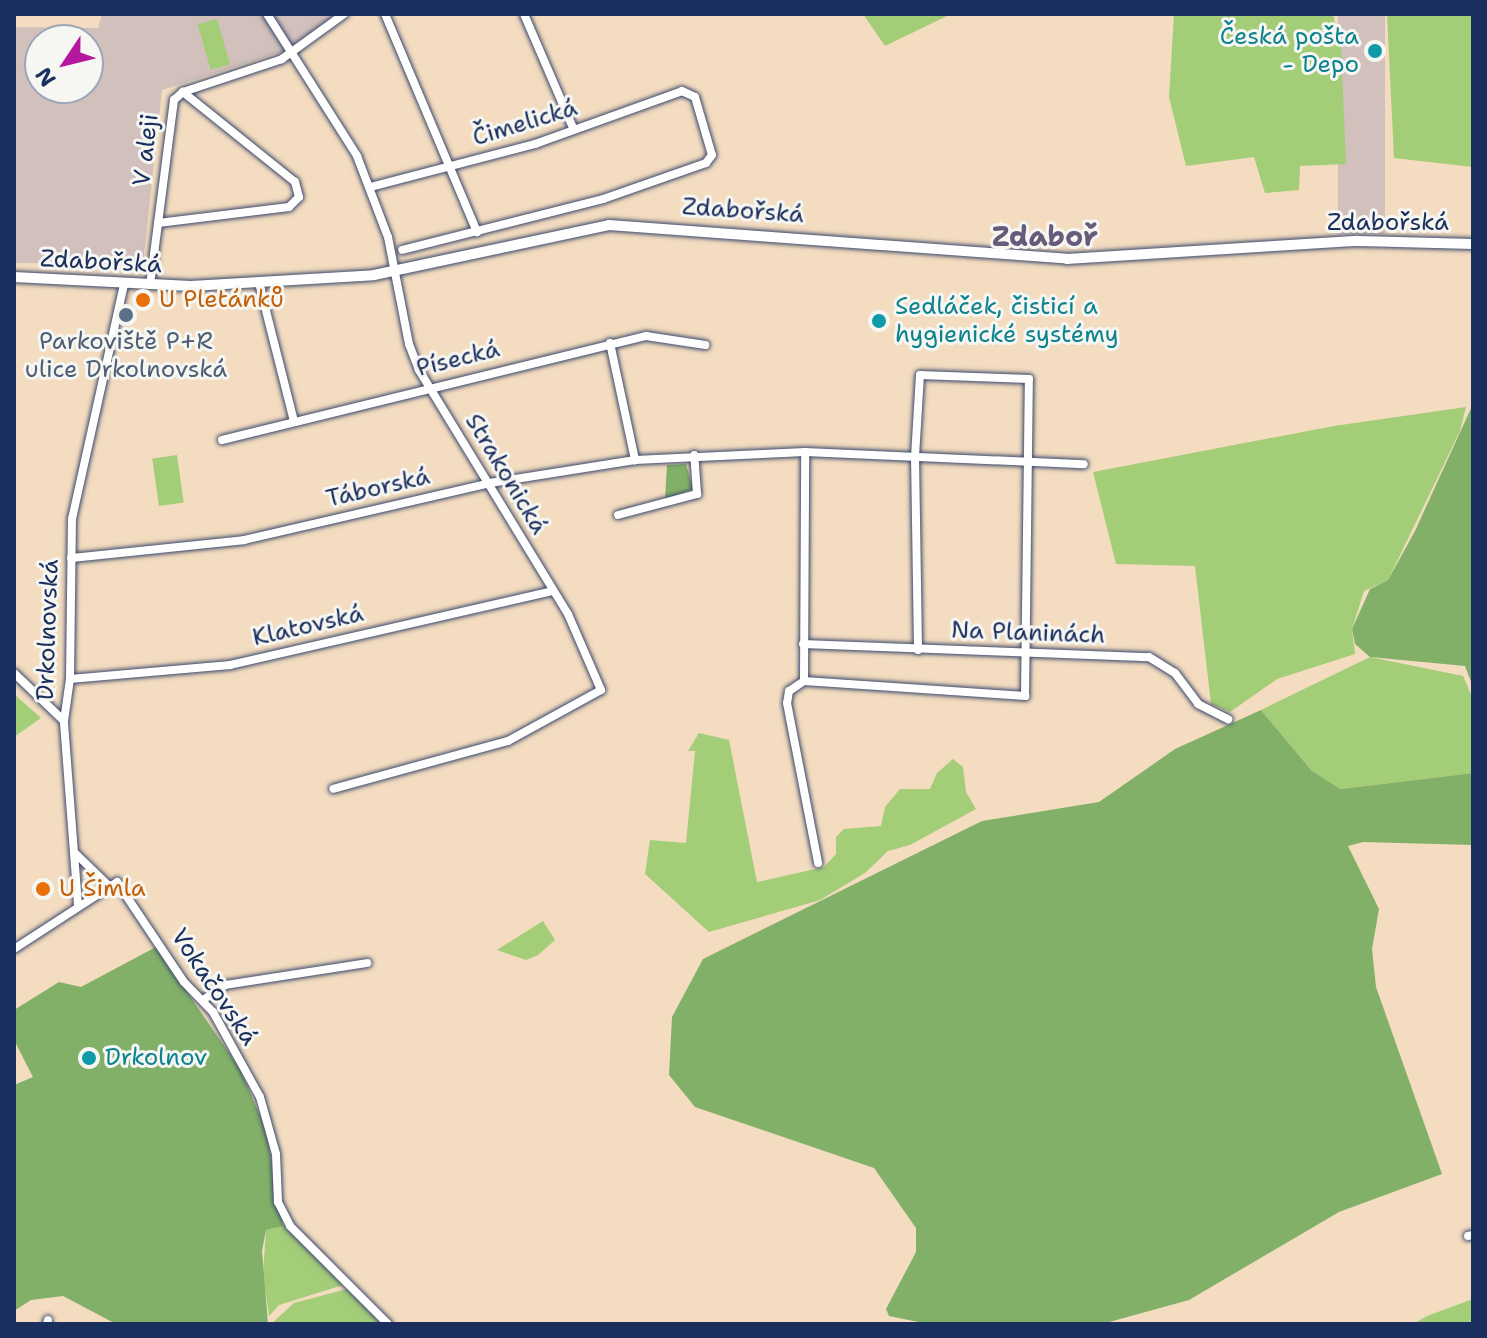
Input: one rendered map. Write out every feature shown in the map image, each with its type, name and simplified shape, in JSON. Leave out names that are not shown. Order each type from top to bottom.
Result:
[{"type":"street","name":"Strakonická","points":[[267,14],[357,156],[388,237],[409,344],[429,386],[580,637],[601,690],[508,741],[333,789]]},
{"type":"street","name":"V aleji","points":[[150,285],[171,108],[183,92],[293,53],[344,14]]},
{"type":"street","points":[[385,14],[477,232]]},
{"type":"street","points":[[524,14],[574,130]]},
{"type":"street","name":"Čimelická","points":[[370,187],[574,130],[689,91]]},
{"type":"street","name":"Zdabořská","points":[[402,250],[603,199],[706,163],[712,155],[689,91]]},
{"type":"street","points":[[158,223],[289,207],[299,197],[295,182],[183,92]]},
{"type":"street","name":"Zdabořská","points":[[14,277],[150,285],[259,283],[394,272],[609,225],[1067,259],[1327,242],[1473,244]]},
{"type":"street","points":[[259,283],[294,421]]},
{"type":"street","name":"Drkolnovská","points":[[78,905],[64,721],[70,679],[72,519],[124,284]]},
{"type":"street","name":"Písecká","points":[[222,440],[610,343],[646,336],[705,345]]},
{"type":"street","points":[[610,343],[635,460]]},
{"type":"street","points":[[818,863],[787,703],[789,691],[804,681],[1019,699],[1028,690],[1026,462],[1029,379],[920,375],[915,457],[918,650]]},
{"type":"street","points":[[804,681],[805,452]]},
{"type":"street","name":"Táborská","points":[[71,558],[244,540],[490,483],[635,460],[805,452],[1084,464]]},
{"type":"street","points":[[618,515],[697,494],[694,455]]},
{"type":"street","name":"Klatovská","points":[[70,679],[230,665],[552,591]]},
{"type":"street","name":"Na Planinách","points":[[803,644],[1149,657],[1175,673],[1198,704],[1228,719]]},
{"type":"street","points":[[14,673],[64,721]]},
{"type":"street","name":"Vokačovská","points":[[75,853],[113,884],[184,982],[203,1000],[260,1097],[276,1154],[282,1213],[301,1241],[388,1324]]},
{"type":"street","points":[[14,949],[113,884]]},
{"type":"street","points":[[203,1000],[225,985],[367,963]]},
{"type":"shaded area","points":[[102,14],[341,14],[284,51],[162,90],[143,264],[14,263],[14,27],[24,27],[24,104],[104,104],[104,24],[99,24]]},
{"type":"shaded area","points":[[1338,14],[1385,14],[1385,234],[1338,234]]},
{"type":"green space","points":[[863,14],[951,14],[885,46]]},
{"type":"green space","points":[[1174,14],[1333,14],[1341,48],[1346,164],[1300,166],[1299,190],[1265,193],[1254,157],[1186,166],[1169,97]]},
{"type":"green space","points":[[1387,14],[1473,14],[1473,167],[1394,158]]},
{"type":"green space","points":[[217,19],[230,64],[211,70],[198,25]]},
{"type":"green space","points":[[1473,404],[1473,687],[1465,666],[1370,657],[1355,644],[1352,629],[1370,589],[1388,580],[1415,531]]},
{"type":"green space","points":[[1466,407],[1460,431],[1388,580],[1364,591],[1352,629],[1355,654],[1277,679],[1230,712],[1211,704],[1195,566],[1116,564],[1093,472],[1334,426]]},
{"type":"green space","points":[[177,455],[184,503],[159,506],[152,458]]},
{"type":"green space","points":[[686,464],[693,489],[665,499],[667,465]]},
{"type":"green space","points":[[1370,657],[1463,676],[1473,699],[1473,773],[1341,789],[1312,771],[1261,710]]},
{"type":"green space","points":[[14,694],[41,718],[14,737]]},
{"type":"green space","points":[[1261,710],[1312,771],[1341,789],[1473,773],[1473,845],[1363,842],[1348,846],[1379,909],[1372,949],[1376,987],[1442,1174],[1339,1212],[1189,1300],[1102,1324],[928,1324],[889,1316],[886,1309],[916,1252],[916,1228],[874,1168],[695,1107],[669,1075],[672,1017],[703,959],[982,821],[1099,802],[1175,749]]},
{"type":"green space","points":[[699,733],[729,740],[757,882],[824,867],[836,854],[836,837],[844,829],[881,826],[885,807],[900,789],[930,789],[937,773],[953,759],[963,767],[966,792],[976,809],[910,845],[888,851],[865,873],[820,900],[709,932],[645,874],[650,840],[686,843],[695,751],[688,751]]},
{"type":"green space","points":[[543,921],[555,940],[538,955],[526,960],[497,950]]},
{"type":"green space","points":[[156,947],[240,1069],[266,1130],[283,1226],[266,1230],[262,1251],[268,1324],[116,1324],[63,1296],[31,1300],[14,1311],[14,1085],[33,1077],[14,1040],[14,1010],[59,982],[81,987]]},
{"type":"green space","points":[[286,1225],[343,1285],[279,1305],[269,1316],[263,1274],[266,1230]]},
{"type":"green space","points":[[347,1289],[382,1324],[271,1324],[294,1303]]},
{"type":"green space","points":[[1473,1299],[1473,1324],[1413,1324],[1427,1316]]},
{"type":"place","name":"Česká pošta - Depo","points":[[1375,51]]},
{"type":"place","name":"U Pletánků","points":[[143,300]]},
{"type":"place","name":"Parkoviště P+R ulice Drkolnovská","points":[[126,315]]},
{"type":"place","name":"Sedláček, čisticí a hygienické systémy","points":[[879,321]]},
{"type":"place","name":"U Šimla","points":[[43,889]]},
{"type":"place","name":"Drkolnov","points":[[89,1058]]},
{"type":"district","name":"Zdaboř","points":[[1045,236]]}]
